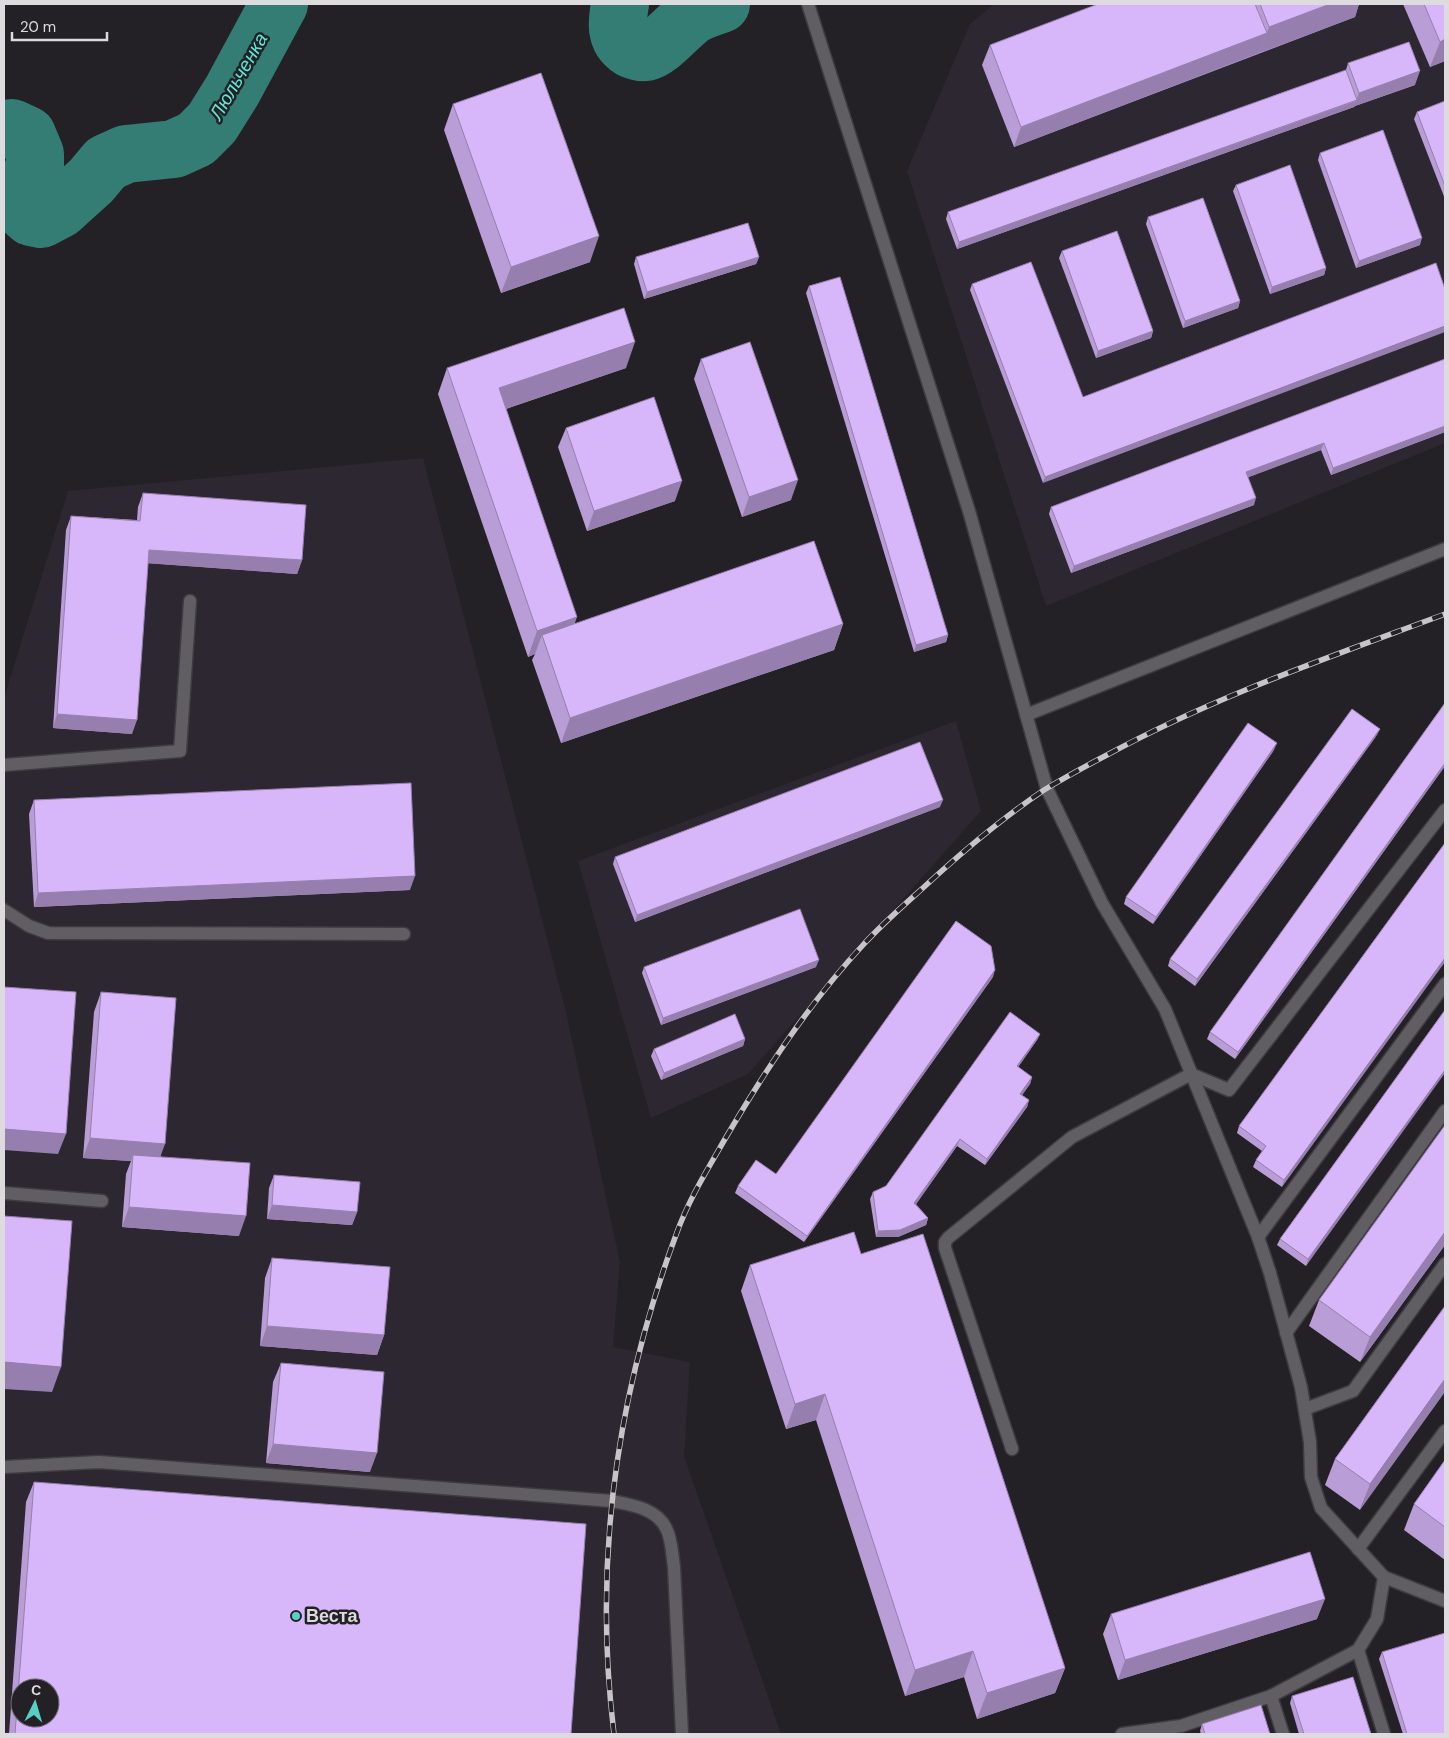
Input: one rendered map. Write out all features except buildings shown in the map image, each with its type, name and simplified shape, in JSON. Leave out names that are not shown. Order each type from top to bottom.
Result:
[{"type":"lane","points":[[808,4],[815,20],[969,511],[1047,789],[1102,903],[1165,1009],[1258,1237],[1301,1387],[1310,1442],[1312,1477],[1321,1508],[1384,1577],[1445,1601]]},
{"type":"lane","points":[[1026,715],[1445,549]]},
{"type":"lane","points":[[4,765],[180,751],[190,601]]},
{"type":"lane","points":[[1191,1074],[1229,1090],[1445,810]]},
{"type":"lane","points":[[4,910],[29,926],[48,933],[404,934]]},
{"type":"lane","points":[[1258,1237],[1445,984]]},
{"type":"lane","points":[[1012,1449],[945,1248],[945,1242],[1072,1137],[1191,1074]]},
{"type":"lane","points":[[1286,1332],[1445,1111]]},
{"type":"lane","points":[[4,1194],[102,1201]]},
{"type":"lane","points":[[1305,1409],[1353,1391],[1445,1264]]},
{"type":"lane","points":[[1358,1549],[1445,1431]]},
{"type":"lane","points":[[4,1467],[99,1462],[612,1501],[644,1509],[657,1517],[666,1528],[674,1567],[682,1734]]},
{"type":"lane","points":[[1122,1734],[1182,1730],[1271,1696],[1358,1650],[1377,1619],[1384,1577]]},
{"type":"lane","points":[[1358,1650],[1384,1734]]},
{"type":"lane","points":[[1271,1696],[1283,1734]]},
{"type":"shaded area","points":[[994,4],[1445,4],[1445,443],[1046,606],[907,171],[970,24]]},
{"type":"shaded area","points":[[423,458],[565,1008],[620,1262],[613,1347],[690,1362],[684,1456],[781,1734],[4,1734],[4,698],[68,491]]},
{"type":"shaded area","points":[[956,721],[981,811],[748,1074],[651,1118],[578,861]]},
{"type":"waterway","name":"Люльченка","points":[[4,129],[12,128],[27,135],[35,154],[35,167],[24,188],[21,208],[31,217],[41,219],[60,209],[91,181],[106,163],[126,154],[174,149],[196,139],[212,123],[232,91],[279,4]]},
{"type":"waterway","name":"Люльченка","points":[[620,4],[619,34],[626,45],[638,52],[652,50],[695,14],[721,4]]},
{"type":"railway","points":[[614,1734],[608,1670],[606,1607],[609,1543],[624,1419],[638,1357],[655,1296],[676,1235],[692,1198],[756,1088],[806,1014],[843,967],[885,922],[997,824],[1044,790],[1146,735],[1230,696],[1445,614]]},
{"type":"place","name":"Веста","points":[[296,1616]]}]
